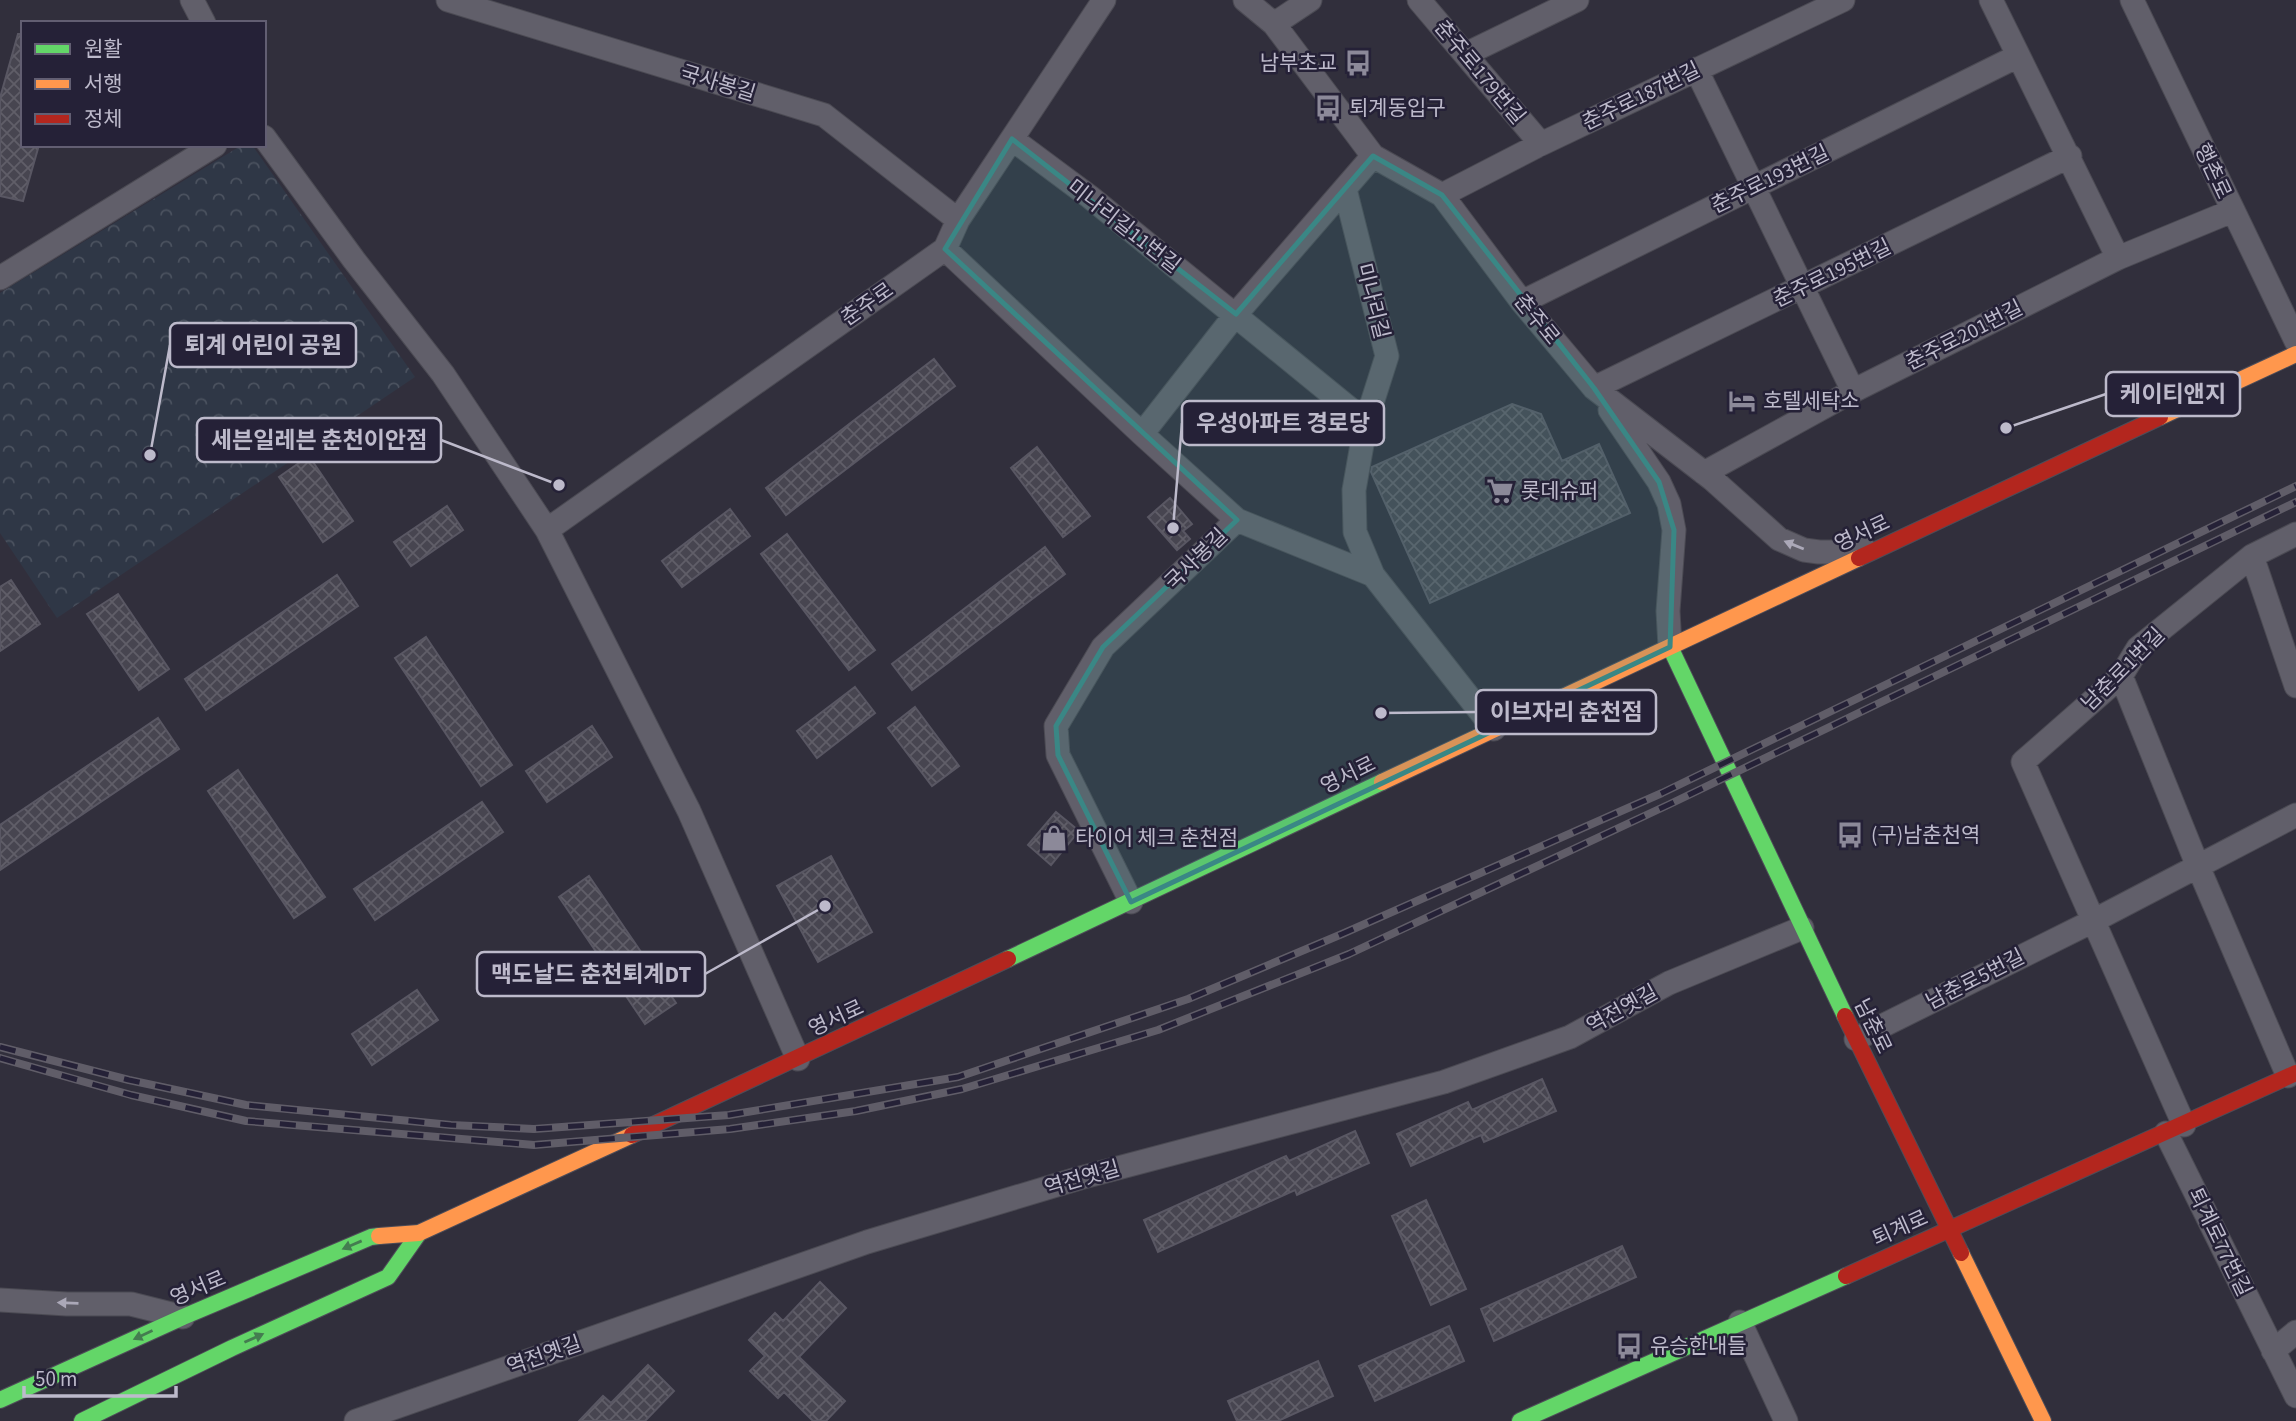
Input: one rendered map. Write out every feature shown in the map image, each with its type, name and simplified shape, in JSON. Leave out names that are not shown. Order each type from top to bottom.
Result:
[{"type":"street","points":[[192,0],[203,21]]},
{"type":"street","name":"국사봉길","points":[[448,0],[824,115],[958,220]]},
{"type":"street","name":"춘주로","points":[[547,530],[945,248],[958,220],[1104,0]]},
{"type":"street","name":"춘주로","points":[[1245,0],[1275,24],[1373,156],[1442,195],[1522,302],[1594,388],[1704,473],[1779,539],[1812,551],[1842,552],[1885,545]]},
{"type":"street","points":[[1275,24],[1310,0]]},
{"type":"street","name":"춘주로179번길","points":[[1419,0],[1541,144]]},
{"type":"street","points":[[1466,54],[1577,0]]},
{"type":"street","name":"춘주로187번길","points":[[1442,195],[1541,144],[1843,0]]},
{"type":"street","points":[[1991,0],[2118,258]]},
{"type":"street","name":"행촌로","points":[[2132,0],[2296,341]]},
{"type":"street","name":"춘주로193번길","points":[[1522,302],[2018,56]]},
{"type":"street","points":[[1696,69],[1853,391]]},
{"type":"street","name":"미나리길11번길","points":[[1012,139],[1090,197],[1366,422]]},
{"type":"street","points":[[266,140],[354,260],[443,374],[547,530],[689,811],[799,1059]]},
{"type":"street","points":[[0,278],[212,147]]},
{"type":"street","points":[[1142,434],[1236,314],[1373,156]]},
{"type":"street","name":"춘주로195번길","points":[[1594,388],[2070,156]]},
{"type":"street","name":"미나리길","points":[[1345,189],[1387,356],[1366,422],[1354,490],[1355,532],[1373,575],[1493,729]]},
{"type":"street","name":"춘주로201번길","points":[[1704,473],[1853,391],[2118,258],[2232,211]]},
{"type":"street","name":"국사봉길","points":[[945,248],[1237,520],[1103,647],[1056,726],[1058,755],[1131,902]]},
{"type":"street","name":"영서로","points":[[0,1400],[183,1317],[371,1237],[419,1233],[799,1059],[1493,729],[2296,354]]},
{"type":"street","points":[[1594,388],[1642,454],[1669,504],[1674,530],[1668,611],[1670,647]]},
{"type":"street","points":[[1237,520],[1373,575]]},
{"type":"street","name":"남춘로1번길","points":[[2095,919],[2023,762],[2121,676],[2138,648],[2252,556],[2296,534]]},
{"type":"street","points":[[2252,556],[2296,686]]},
{"type":"street","name":"남춘로","points":[[1670,647],[1802,928],[2043,1421]]},
{"type":"street","points":[[2121,676],[2197,864],[2292,1074]]},
{"type":"street","name":"남춘로5번길","points":[[1856,1039],[2296,814]]},
{"type":"street","points":[[2095,919],[2175,1129]]},
{"type":"street","name":"역전옛길","points":[[356,1421],[867,1242],[1080,1178],[1444,1082],[1570,1037],[1669,983],[1802,928]]},
{"type":"street","name":"퇴계로","points":[[1520,1421],[2175,1129],[2292,1074]]},
{"type":"street","name":"퇴계로77번길","points":[[2175,1129],[2273,1351],[2296,1396]]},
{"type":"street","points":[[82,1421],[232,1348],[388,1277],[419,1233]]},
{"type":"street","points":[[0,1300],[131,1304],[183,1317]]},
{"type":"street","points":[[1740,1322],[1786,1421]]},
{"type":"street","points":[[2273,1351],[2296,1332]]},
{"type":"highlighted area","points":[[1012,139],[1236,314],[1373,156],[1442,195],[1594,388],[1659,482],[1674,530],[1670,647],[1131,902],[1058,755],[1056,726],[1103,647],[1237,520],[945,249]]},
{"type":"green space","points":[[239,147],[253,147],[415,377],[57,618],[0,533],[0,293]]},
{"type":"building","points":[[18,34],[21,34],[21,147],[38,147],[23,201],[0,196],[0,98]]},
{"type":"building","points":[[934,359],[955,386],[786,515],[766,488]]},
{"type":"building","name":"롯데슈퍼","points":[[1512,404],[1541,414],[1562,461],[1599,444],[1630,513],[1430,603],[1371,472],[1372,467]]},
{"type":"building","points":[[1037,447],[1090,516],[1063,537],[1011,468]]},
{"type":"building","points":[[309,456],[353,521],[323,542],[279,477]]},
{"type":"building","points":[[1170,498],[1192,524],[1183,531],[1190,539],[1177,550],[1148,517]]},
{"type":"building","points":[[447,506],[463,530],[411,566],[394,542]]},
{"type":"building","points":[[730,509],[750,536],[682,587],[662,561]]},
{"type":"building","points":[[787,534],[875,650],[849,670],[761,554]]},
{"type":"building","points":[[1045,547],[1065,574],[912,690],[892,664]]},
{"type":"building","points":[[337,575],[358,606],[206,710],[185,679]]},
{"type":"building","points":[[11,580],[40,624],[0,651],[0,587]]},
{"type":"building","points":[[118,594],[169,669],[139,690],[87,614]]},
{"type":"building","points":[[426,637],[512,765],[481,786],[395,658]]},
{"type":"building","points":[[855,687],[875,713],[817,758],[797,731]]},
{"type":"building","points":[[915,707],[959,766],[932,786],[888,728]]},
{"type":"building","points":[[158,718],[179,749],[0,870],[0,825]]},
{"type":"building","points":[[592,726],[612,757],[547,802],[526,771]]},
{"type":"building","points":[[238,770],[325,897],[294,918],[208,791]]},
{"type":"building","points":[[482,802],[503,832],[375,920],[354,889]]},
{"type":"building","name":"타이어 체크 춘천점","points":[[1056,812],[1079,831],[1051,865],[1028,845]]},
{"type":"building","points":[[831,856],[872,932],[818,962],[777,886]]},
{"type":"building","points":[[589,876],[676,1003],[645,1024],[559,897]]},
{"type":"building","points":[[417,990],[438,1020],[372,1065],[352,1034]]},
{"type":"building","points":[[1542,1079],[1556,1111],[1484,1142],[1481,1135],[1411,1166],[1397,1134],[1468,1102],[1472,1110]]},
{"type":"building","points":[[1355,1131],[1369,1163],[1297,1195],[1295,1190],[1158,1252],[1144,1220],[1286,1156],[1289,1161]]},
{"type":"building","points":[[1426,1200],[1466,1289],[1431,1305],[1392,1216]]},
{"type":"building","points":[[1622,1246],[1636,1277],[1494,1341],[1481,1309]]},
{"type":"building","points":[[820,1282],[846,1308],[799,1357],[845,1401],[826,1421],[813,1421],[784,1392],[778,1398],[750,1371],[765,1356],[749,1340],[775,1313],[783,1321]]},
{"type":"building","points":[[1449,1326],[1464,1361],[1375,1401],[1359,1366]]},
{"type":"building","points":[[1318,1361],[1333,1396],[1278,1421],[1237,1421],[1228,1401]]},
{"type":"building","points":[[648,1365],[674,1391],[645,1421],[579,1421],[603,1396],[611,1403]]},
{"type":"railway","points":[[0,1047],[129,1080],[246,1105],[451,1125],[534,1129],[729,1115],[958,1077],[1188,999],[1662,793],[2296,486]]},
{"type":"railway","points":[[0,1058],[131,1095],[246,1121],[534,1145],[730,1129],[856,1111],[962,1089],[1158,1030],[1349,954],[1670,804],[2296,502]]},
{"type":"traffic: fast","points":[[1670,647],[1845,1016]]},
{"type":"traffic: fast","points":[[1008,959],[1382,782]]},
{"type":"traffic: fast","points":[[82,1421],[232,1348],[388,1277],[419,1233]]},
{"type":"traffic: fast","points":[[0,1400],[183,1317],[371,1237],[379,1236]]},
{"type":"traffic: fast","points":[[1520,1421],[1846,1276]]},
{"type":"traffic: slow","points":[[2160,417],[2296,354]]},
{"type":"traffic: slow","points":[[1382,782],[1859,558]]},
{"type":"traffic: slow","points":[[379,1236],[419,1233],[632,1135]]},
{"type":"traffic: slow","points":[[1961,1253],[2043,1421]]},
{"type":"traffic: jam","points":[[1859,558],[2160,417]]},
{"type":"traffic: jam","points":[[632,1135],[1008,959]]},
{"type":"traffic: jam","points":[[1845,1016],[1961,1253]]},
{"type":"traffic: jam","points":[[1846,1276],[2296,1073]]},
{"type":"place","name":"남부초교","points":[[1358,63]]},
{"type":"place","name":"퇴계동입구","points":[[1328,108]]},
{"type":"place","name":"호텔세탁소","points":[[1742,401]]},
{"type":"place","name":"케이티앤지","points":[[2006,428]]},
{"type":"place","name":"퇴계 어린이 공원","points":[[150,455]]},
{"type":"place","name":"세븐일레븐 춘천이안점","points":[[559,485]]},
{"type":"place","name":"롯데슈퍼","points":[[1500,491]]},
{"type":"place","name":"우성아파트 경로당","points":[[1173,528]]},
{"type":"place","name":"이브자리 춘천점","points":[[1381,713]]},
{"type":"place","name":"(구)남춘천역","points":[[1850,835]]},
{"type":"place","name":"타이어 체크 춘천점","points":[[1054,838]]},
{"type":"place","name":"맥도날드 춘천퇴계DT","points":[[825,906]]},
{"type":"place","name":"유승한내들","points":[[1629,1346]]}]
